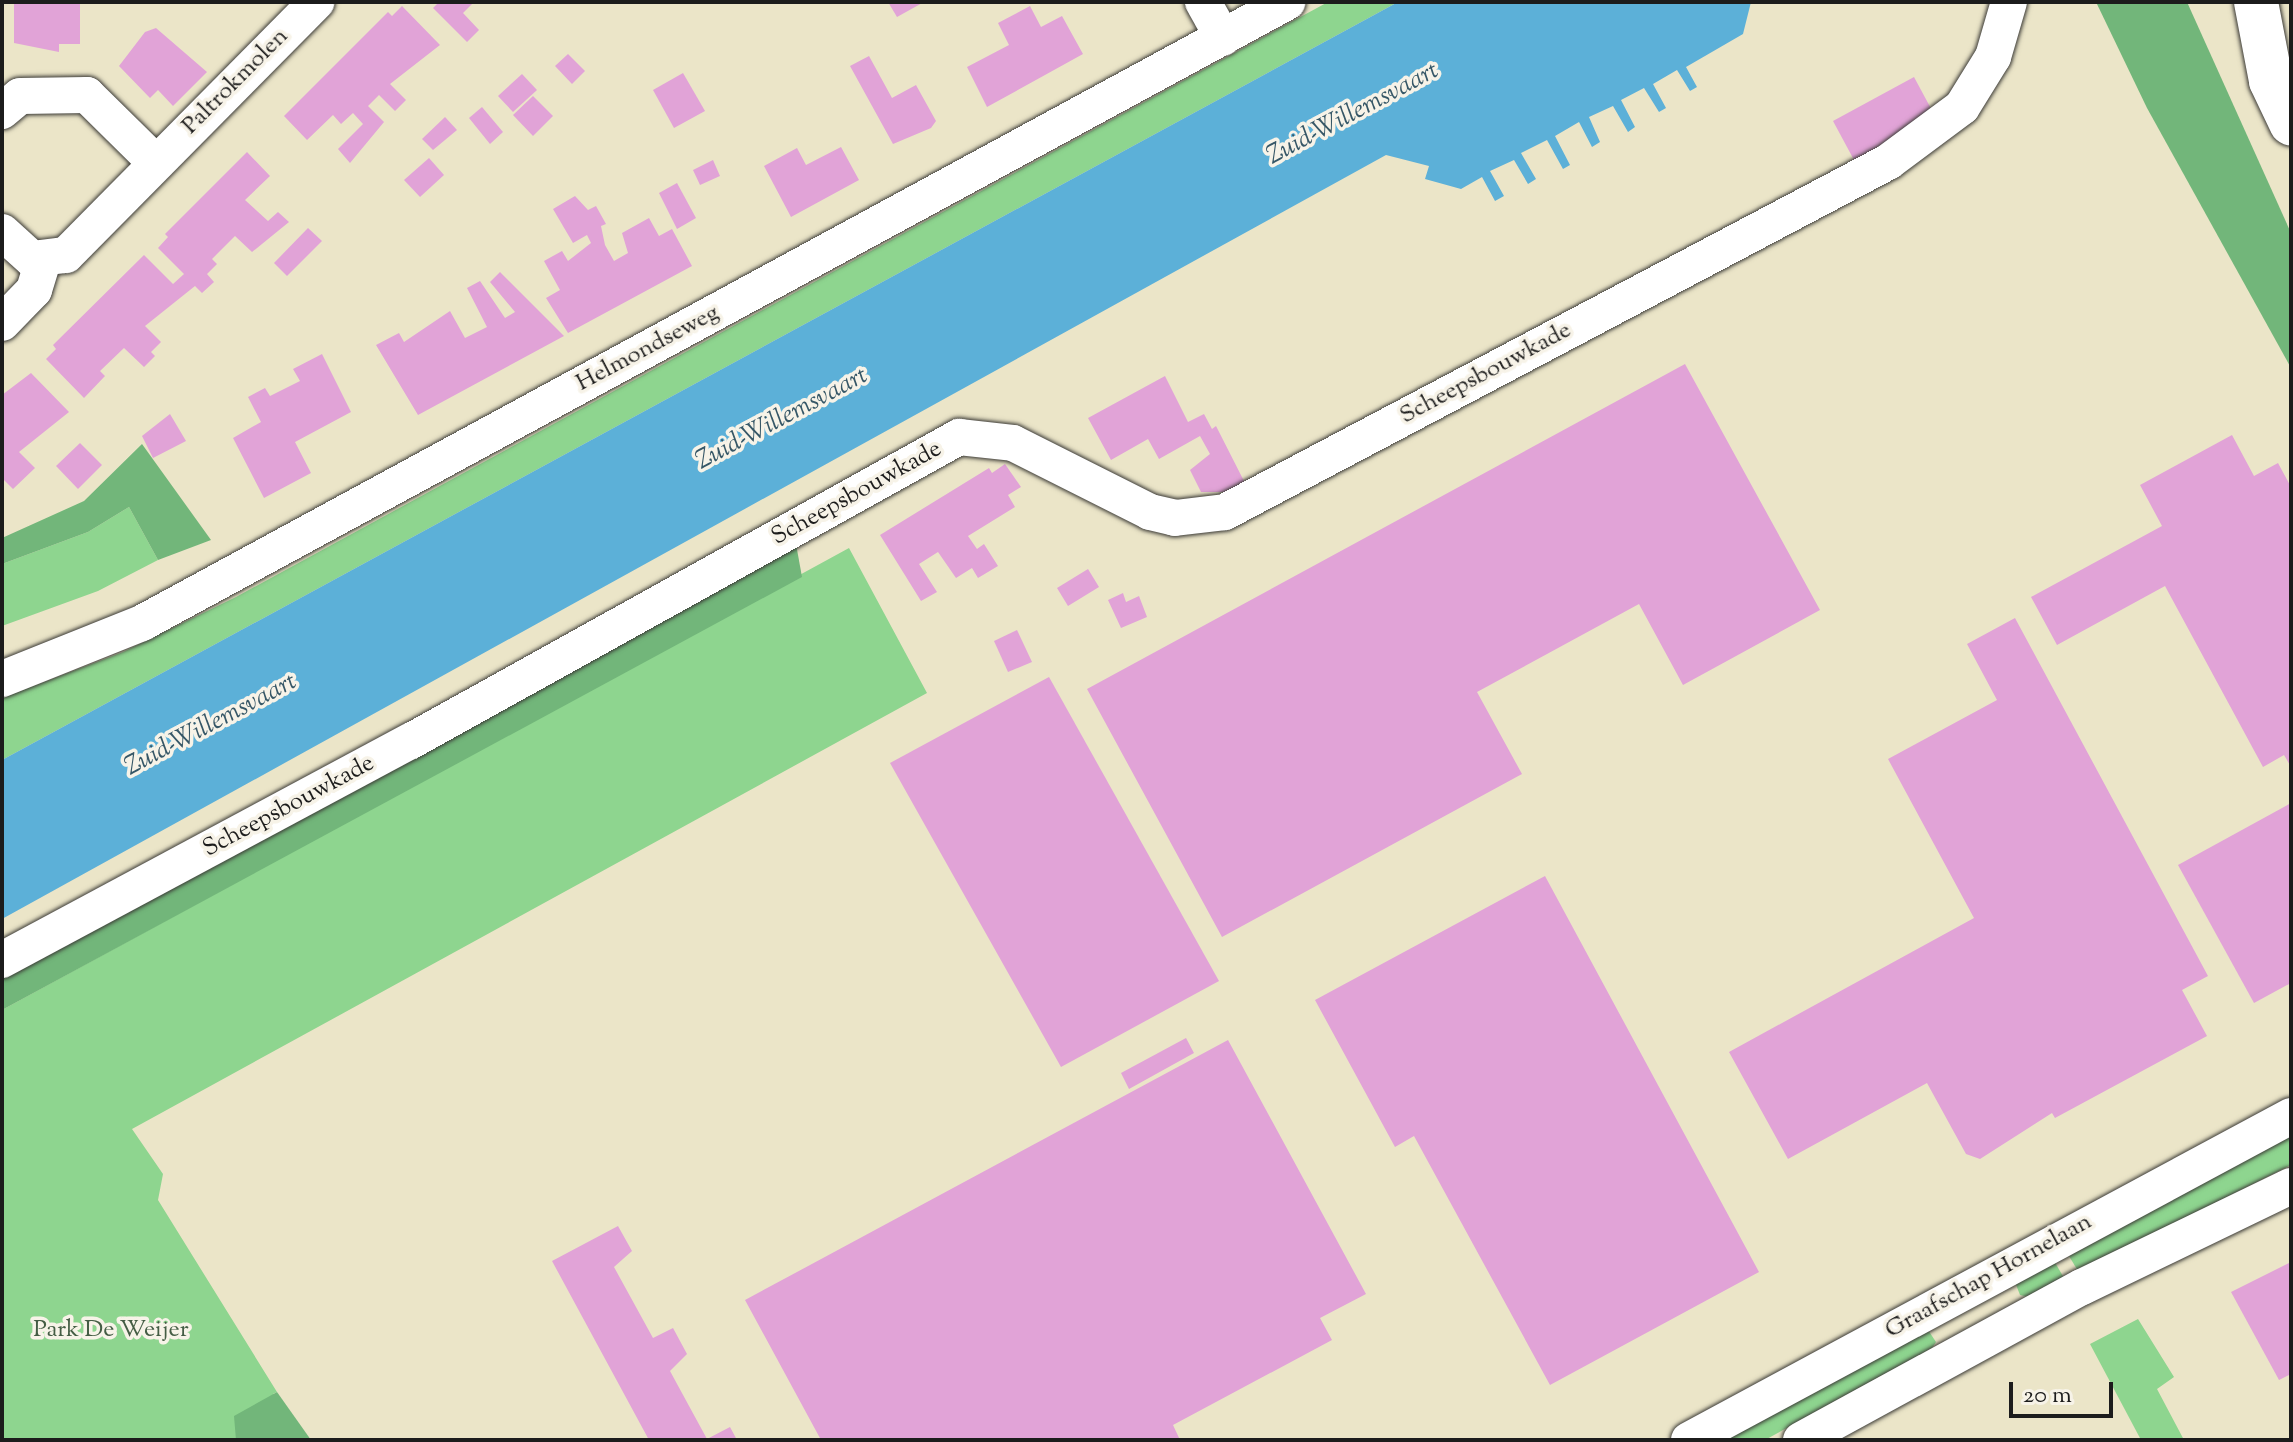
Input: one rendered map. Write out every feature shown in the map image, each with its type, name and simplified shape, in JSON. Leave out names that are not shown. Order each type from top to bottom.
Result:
[{"type":"main road","points":[[2256,2],[2271,81],[2291,123]]},
{"type":"main road","points":[[2272,2],[2291,39]]},
{"type":"street","name":"Paltrokmolen","points":[[43,261],[66,255],[316,2]]},
{"type":"street","points":[[1203,2],[1223,38]]},
{"type":"street","name":"Helmondseweg","points":[[2,679],[142,623],[1287,2]]},
{"type":"street","name":"Scheepsbouwkade","points":[[2,960],[411,741],[959,437],[1013,443],[1150,512],[1175,518],[1225,512],[1888,162],[1962,107],[1993,57],[2009,2]]},
{"type":"street","points":[[2,111],[20,96],[87,95],[156,163]]},
{"type":"street","points":[[2,232],[24,254],[43,261],[34,290],[2,323]]},
{"type":"street","name":"Graafschap Hornelaan","points":[[1689,1440],[2291,1116]]},
{"type":"street","points":[[1801,1440],[2082,1287],[2291,1186]]},
{"type":"green space","points":[[1328,2],[1398,2],[2,760],[2,698],[123,652],[236,597]]},
{"type":"green space","points":[[2096,2],[2187,2],[2291,233],[2291,368],[2147,108]]},
{"type":"green space","points":[[142,444],[211,540],[158,560],[129,507],[88,532],[2,564],[2,538],[84,501]]},
{"type":"green space","points":[[129,507],[158,560],[98,591],[2,626],[2,564],[88,532]]},
{"type":"green space","points":[[796,544],[802,577],[2,1010],[2,976]]},
{"type":"green space","name":"Park De Weijer","points":[[849,548],[927,693],[132,1129],[163,1174],[158,1200],[277,1392],[273,1394],[300,1440],[2,1440],[2,1010]]},
{"type":"green space","points":[[2291,1129],[2291,1165],[2078,1271],[2066,1251]]},
{"type":"green space","points":[[2053,1259],[2064,1278],[2029,1297],[2020,1295],[2015,1282]]},
{"type":"green space","points":[[2138,1319],[2174,1377],[2157,1389],[2184,1440],[2141,1440],[2090,1344]]},
{"type":"green space","points":[[1928,1330],[1936,1342],[1932,1348],[1765,1440],[1719,1440]]},
{"type":"green space","points":[[277,1392],[311,1440],[236,1440],[234,1416]]},
{"type":"water","name":"Zuid-Willemsvaart","points":[[1398,2],[1751,2],[1743,34],[1686,67],[1697,87],[1690,91],[1677,70],[1653,84],[1666,108],[1659,112],[1644,88],[1621,100],[1635,127],[1628,132],[1613,106],[1589,117],[1600,142],[1592,147],[1579,122],[1555,136],[1570,165],[1563,169],[1547,140],[1521,153],[1536,179],[1528,184],[1514,160],[1490,171],[1504,196],[1495,201],[1482,177],[1461,189],[1425,179],[1429,166],[1386,155],[2,919],[2,760]]},
{"type":"building","points":[[14,2],[80,2],[80,44],[59,44],[59,52],[14,43]]},
{"type":"building","points":[[439,2],[474,2],[463,13],[479,30],[467,42],[433,8]]},
{"type":"building","points":[[888,2],[924,2],[897,17]]},
{"type":"building","points":[[402,6],[440,45],[390,84],[406,100],[395,111],[379,95],[368,106],[384,122],[350,163],[338,149],[363,124],[353,113],[341,124],[333,115],[307,140],[284,116],[388,12],[392,16]]},
{"type":"building","points":[[1030,6],[1041,27],[1062,16],[1083,54],[987,107],[967,67],[1009,45],[998,23]]},
{"type":"building","points":[[156,28],[207,72],[173,106],[158,90],[150,98],[119,66],[145,32]]},
{"type":"building","points":[[568,54],[585,71],[572,84],[555,66]]},
{"type":"building","points":[[869,56],[892,98],[916,85],[936,121],[931,128],[893,144],[850,66]]},
{"type":"building","points":[[683,73],[705,111],[674,128],[653,90]]},
{"type":"building","points":[[522,74],[537,90],[513,112],[498,96]]},
{"type":"building","points":[[1914,77],[1935,116],[1854,160],[1833,121]]},
{"type":"building","points":[[533,96],[553,116],[533,136],[513,115]]},
{"type":"building","points":[[482,107],[503,132],[490,144],[469,118]]},
{"type":"building","points":[[445,117],[457,130],[433,150],[422,139]]},
{"type":"building","points":[[841,147],[859,180],[791,217],[764,166],[797,148],[806,165]]},
{"type":"building","points":[[247,152],[270,176],[245,200],[268,221],[278,212],[289,222],[252,252],[235,236],[212,259],[217,264],[207,274],[214,282],[202,293],[195,286],[145,326],[161,342],[151,352],[155,356],[144,367],[124,348],[100,371],[105,376],[84,398],[46,359],[56,349],[53,345],[144,255],[173,284],[184,274],[158,248],[168,237],[165,234]]},
{"type":"building","points":[[429,158],[444,175],[420,197],[404,180]]},
{"type":"building","points":[[713,160],[720,176],[700,185],[693,170]]},
{"type":"building","points":[[677,183],[696,218],[677,229],[659,193]]},
{"type":"building","points":[[575,196],[588,210],[596,206],[606,224],[601,226],[605,245],[614,261],[628,253],[622,233],[649,218],[659,236],[672,229],[692,266],[568,333],[546,298],[560,290],[544,261],[562,251],[568,261],[591,243],[587,235],[573,243],[553,209]]},
{"type":"building","points":[[308,228],[322,241],[287,276],[274,263]]},
{"type":"building","points":[[500,272],[564,336],[418,415],[376,345],[399,333],[404,342],[450,311],[465,338],[487,327],[467,288],[480,281],[505,318],[515,312],[490,282]]},
{"type":"building","points":[[322,354],[351,412],[295,442],[311,473],[264,498],[233,438],[261,422],[248,397],[265,388],[270,396],[300,381],[293,369]]},
{"type":"building","points":[[1685,364],[1820,610],[1683,685],[1639,604],[1477,692],[1522,774],[1222,937],[1087,689]]},
{"type":"building","points":[[31,373],[69,412],[19,452],[35,468],[13,489],[2,478],[2,395]]},
{"type":"building","points":[[1165,376],[1188,422],[1204,414],[1212,429],[1216,426],[1246,485],[1234,492],[1201,492],[1190,470],[1210,454],[1200,436],[1159,459],[1148,439],[1111,460],[1088,418]]},
{"type":"building","points":[[170,414],[186,441],[153,458],[142,436]]},
{"type":"building","points":[[2232,435],[2254,476],[2278,463],[2291,487],[2291,767],[2284,755],[2263,767],[2165,586],[2057,645],[2031,597],[2162,526],[2140,485]]},
{"type":"building","points":[[80,443],[102,465],[78,489],[56,466]]},
{"type":"building","points":[[1005,464],[1021,487],[1008,495],[1015,507],[968,536],[977,549],[984,544],[998,566],[978,578],[972,568],[956,578],[938,552],[919,564],[937,592],[921,601],[880,535],[989,468],[992,473]]},
{"type":"building","points":[[1088,569],[1099,587],[1068,606],[1057,588]]},
{"type":"building","points":[[1123,593],[1126,602],[1139,596],[1147,617],[1121,628],[1108,600]]},
{"type":"building","points":[[2015,618],[2208,976],[2182,990],[2207,1036],[2055,1118],[2052,1113],[1980,1159],[1966,1154],[1927,1083],[1788,1159],[1729,1052],[1974,918],[1888,759],[1997,700],[1967,644]]},
{"type":"building","points":[[1017,630],[1032,662],[1008,672],[994,641]]},
{"type":"building","points":[[1049,677],[1219,981],[1061,1067],[890,763]]},
{"type":"building","points":[[2291,803],[2291,983],[2254,1003],[2178,865]]},
{"type":"building","points":[[1545,876],[1759,1272],[1550,1385],[1414,1136],[1395,1147],[1315,1000]]},
{"type":"building","points":[[1186,1038],[1194,1053],[1129,1089],[1121,1073]]},
{"type":"building","points":[[1228,1040],[1366,1294],[1320,1318],[1332,1340],[1173,1425],[1180,1440],[821,1440],[745,1300]]},
{"type":"building","points":[[618,1226],[632,1251],[614,1267],[653,1338],[673,1328],[687,1354],[670,1371],[707,1439],[730,1427],[737,1440],[649,1440],[552,1261]]},
{"type":"building","points":[[2289,1263],[2291,1374],[2279,1380],[2231,1292]]}]
